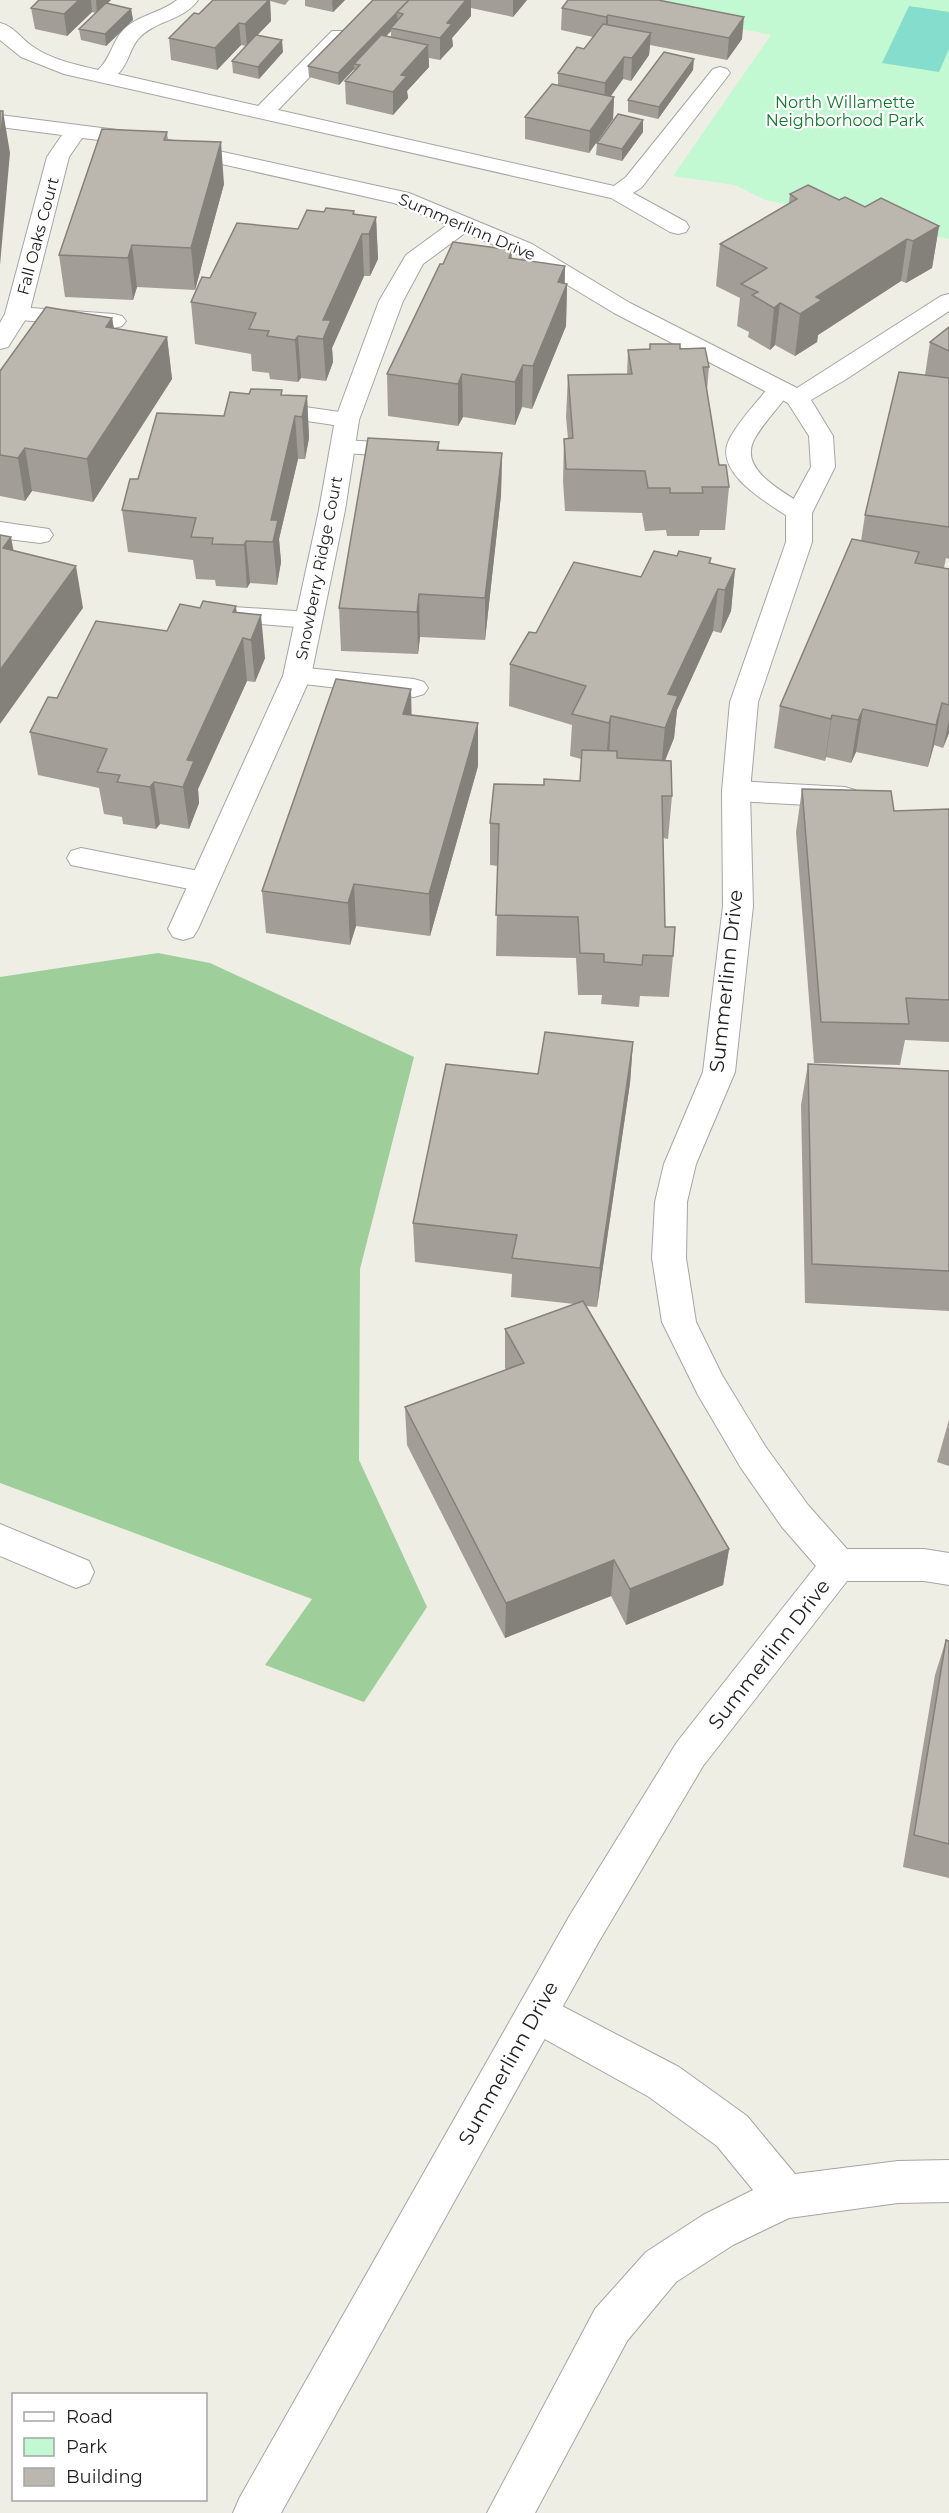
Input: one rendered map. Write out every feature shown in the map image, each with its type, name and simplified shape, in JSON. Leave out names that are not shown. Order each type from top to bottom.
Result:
[{"type":"street","points":[[103,77],[118,61],[121,49],[130,34],[145,23],[173,12],[188,0]]},
{"type":"street","points":[[263,113],[355,19]]},
{"type":"street","points":[[0,29],[28,53],[71,70],[618,193],[678,227]]},
{"type":"street","points":[[618,193],[634,182],[720,73]]},
{"type":"street","name":"Summerlinn Drive","points":[[0,121],[133,138],[401,198],[464,222],[524,249],[622,308],[789,394],[821,436],[823,467],[799,513],[799,542],[744,702],[736,791],[738,906],[719,1072],[680,1164],[671,1202],[669,1258],[679,1322],[710,1385],[753,1457],[795,1516],[838,1565],[690,1754],[537,2013],[256,2513]]},
{"type":"street","name":"Fall Oaks Court","points":[[0,342],[17,314],[58,157],[76,130]]},
{"type":"street","name":"Snowberry Ridge Court","points":[[183,929],[297,676],[347,420],[391,301],[414,260],[464,222]]},
{"type":"street","points":[[799,513],[753,481],[739,462],[741,442],[789,394],[837,375],[949,301]]},
{"type":"street","points":[[17,314],[114,321]]},
{"type":"street","points":[[252,407],[347,420]]},
{"type":"street","points":[[342,447],[437,453]]},
{"type":"street","points":[[0,530],[40,535]]},
{"type":"street","points":[[213,614],[309,620]]},
{"type":"street","points":[[297,676],[414,688]]},
{"type":"street","points":[[736,791],[863,798]]},
{"type":"street","points":[[81,858],[204,882]]},
{"type":"street","points":[[0,1540],[76,1572]]},
{"type":"street","points":[[838,1565],[924,1565],[949,1569]]},
{"type":"street","points":[[537,2013],[664,2082],[732,2131],[786,2197]]},
{"type":"street","points":[[510,2513],[612,2325],[661,2267],[718,2230],[786,2197],[898,2182],[949,2181]]},
{"type":"green space","name":"North Willamette Neighborhood Park","points":[[601,0],[949,0],[949,239],[765,200],[735,185],[673,176],[771,35]]},
{"type":"green space","points":[[158,953],[210,963],[414,1057],[360,1269],[359,1460],[427,1607],[364,1702],[265,1665],[312,1599],[0,1483],[0,977]]},
{"type":"shaded area","points":[[909,6],[949,12],[949,49],[939,72],[882,63]]},
{"type":"building","points":[[39,0],[79,0],[64,14],[31,8]]},
{"type":"building","points":[[213,0],[269,0],[245,24],[239,23],[215,48],[169,38],[194,13],[199,14]]},
{"type":"building","points":[[373,0],[409,0],[338,73],[308,66]]},
{"type":"building","points":[[409,0],[466,0],[447,23],[452,24],[440,38],[391,28],[403,14],[397,12]]},
{"type":"building","points":[[568,0],[658,0],[744,17],[729,38],[562,8]]},
{"type":"building","points":[[106,3],[131,9],[105,34],[79,29]]},
{"type":"building","points":[[603,24],[651,33],[632,58],[624,57],[605,83],[558,73],[577,47],[584,49]]},
{"type":"building","points":[[256,35],[282,40],[258,67],[232,61]]},
{"type":"building","points":[[381,35],[428,45],[401,75],[407,76],[393,92],[345,81],[360,65],[354,64]]},
{"type":"building","points":[[664,52],[694,59],[659,107],[628,100]]},
{"type":"building","points":[[552,84],[614,97],[590,131],[525,117]]},
{"type":"building","points":[[0,111],[3,111],[0,149]]},
{"type":"building","points":[[618,114],[643,120],[622,149],[597,143]]},
{"type":"building","points":[[102,129],[167,132],[164,140],[221,142],[191,248],[132,245],[128,258],[59,255]]},
{"type":"building","points":[[808,185],[839,200],[845,197],[865,207],[881,198],[939,226],[913,241],[907,239],[816,297],[822,300],[800,314],[780,303],[774,308],[752,295],[758,292],[741,284],[767,268],[720,244],[797,199],[790,194]]},
{"type":"building","points":[[326,208],[354,211],[353,214],[376,217],[369,234],[362,234],[323,320],[331,320],[323,339],[298,336],[295,340],[267,336],[269,331],[249,329],[256,313],[191,302],[202,277],[210,278],[237,223],[298,229],[307,210],[324,212]]},
{"type":"building","points":[[453,242],[512,250],[509,258],[565,266],[558,282],[567,284],[533,366],[523,365],[515,382],[462,374],[458,384],[387,374]]},
{"type":"building","points":[[46,307],[112,318],[106,327],[167,337],[87,459],[25,448],[18,458],[0,455],[0,371]]},
{"type":"building","points":[[949,327],[949,351],[930,342]]},
{"type":"building","points":[[650,344],[680,344],[680,349],[705,348],[709,367],[703,367],[719,465],[726,465],[729,487],[702,487],[703,493],[670,493],[670,488],[648,488],[645,471],[566,469],[564,439],[573,438],[568,375],[632,374],[628,350],[650,349]]},
{"type":"building","points":[[899,372],[949,378],[949,527],[865,515]]},
{"type":"building","points":[[251,389],[282,390],[281,395],[307,396],[302,417],[295,416],[271,520],[278,520],[273,542],[246,541],[244,545],[212,544],[213,538],[191,537],[196,518],[122,510],[130,479],[138,479],[157,413],[224,416],[230,392],[249,394]]},
{"type":"building","points":[[368,438],[439,442],[437,450],[502,453],[485,598],[419,594],[417,612],[339,608]]},
{"type":"building","points":[[0,535],[11,537],[3,548],[76,566],[0,670]]},
{"type":"building","points":[[852,539],[919,552],[915,563],[949,569],[949,705],[942,703],[936,725],[863,709],[858,720],[832,715],[831,719],[780,706]]},
{"type":"building","points":[[654,551],[677,556],[679,551],[711,558],[709,563],[735,569],[725,590],[718,589],[668,694],[678,696],[665,728],[611,716],[609,723],[572,714],[586,686],[510,664],[529,632],[536,633],[574,562],[641,577]]},
{"type":"building","points":[[203,601],[236,606],[233,612],[261,615],[251,640],[243,638],[187,760],[194,761],[183,787],[154,782],[150,787],[117,782],[120,775],[97,772],[107,749],[30,732],[48,697],[57,698],[96,621],[167,631],[180,604],[200,608]]},
{"type":"building","points":[[336,679],[411,689],[403,714],[478,723],[429,894],[354,884],[348,903],[262,891]]},
{"type":"building","points":[[582,750],[617,751],[617,758],[671,761],[672,796],[662,796],[665,927],[675,927],[673,956],[643,955],[642,965],[604,962],[604,954],[580,953],[578,917],[496,915],[499,824],[490,823],[494,784],[544,785],[544,779],[580,781]]},
{"type":"building","points":[[802,789],[891,791],[894,811],[949,809],[949,1000],[906,998],[909,1024],[821,1022]]},
{"type":"building","points":[[545,1032],[633,1042],[600,1268],[512,1258],[517,1235],[413,1223],[446,1064],[538,1074]]},
{"type":"building","points":[[808,1064],[949,1071],[949,1271],[812,1264]]},
{"type":"building","points":[[583,1301],[729,1549],[630,1589],[614,1560],[506,1603],[405,1407],[524,1363],[505,1329]]},
{"type":"building","points":[[946,1640],[949,1641],[949,1844],[914,1835]]}]
